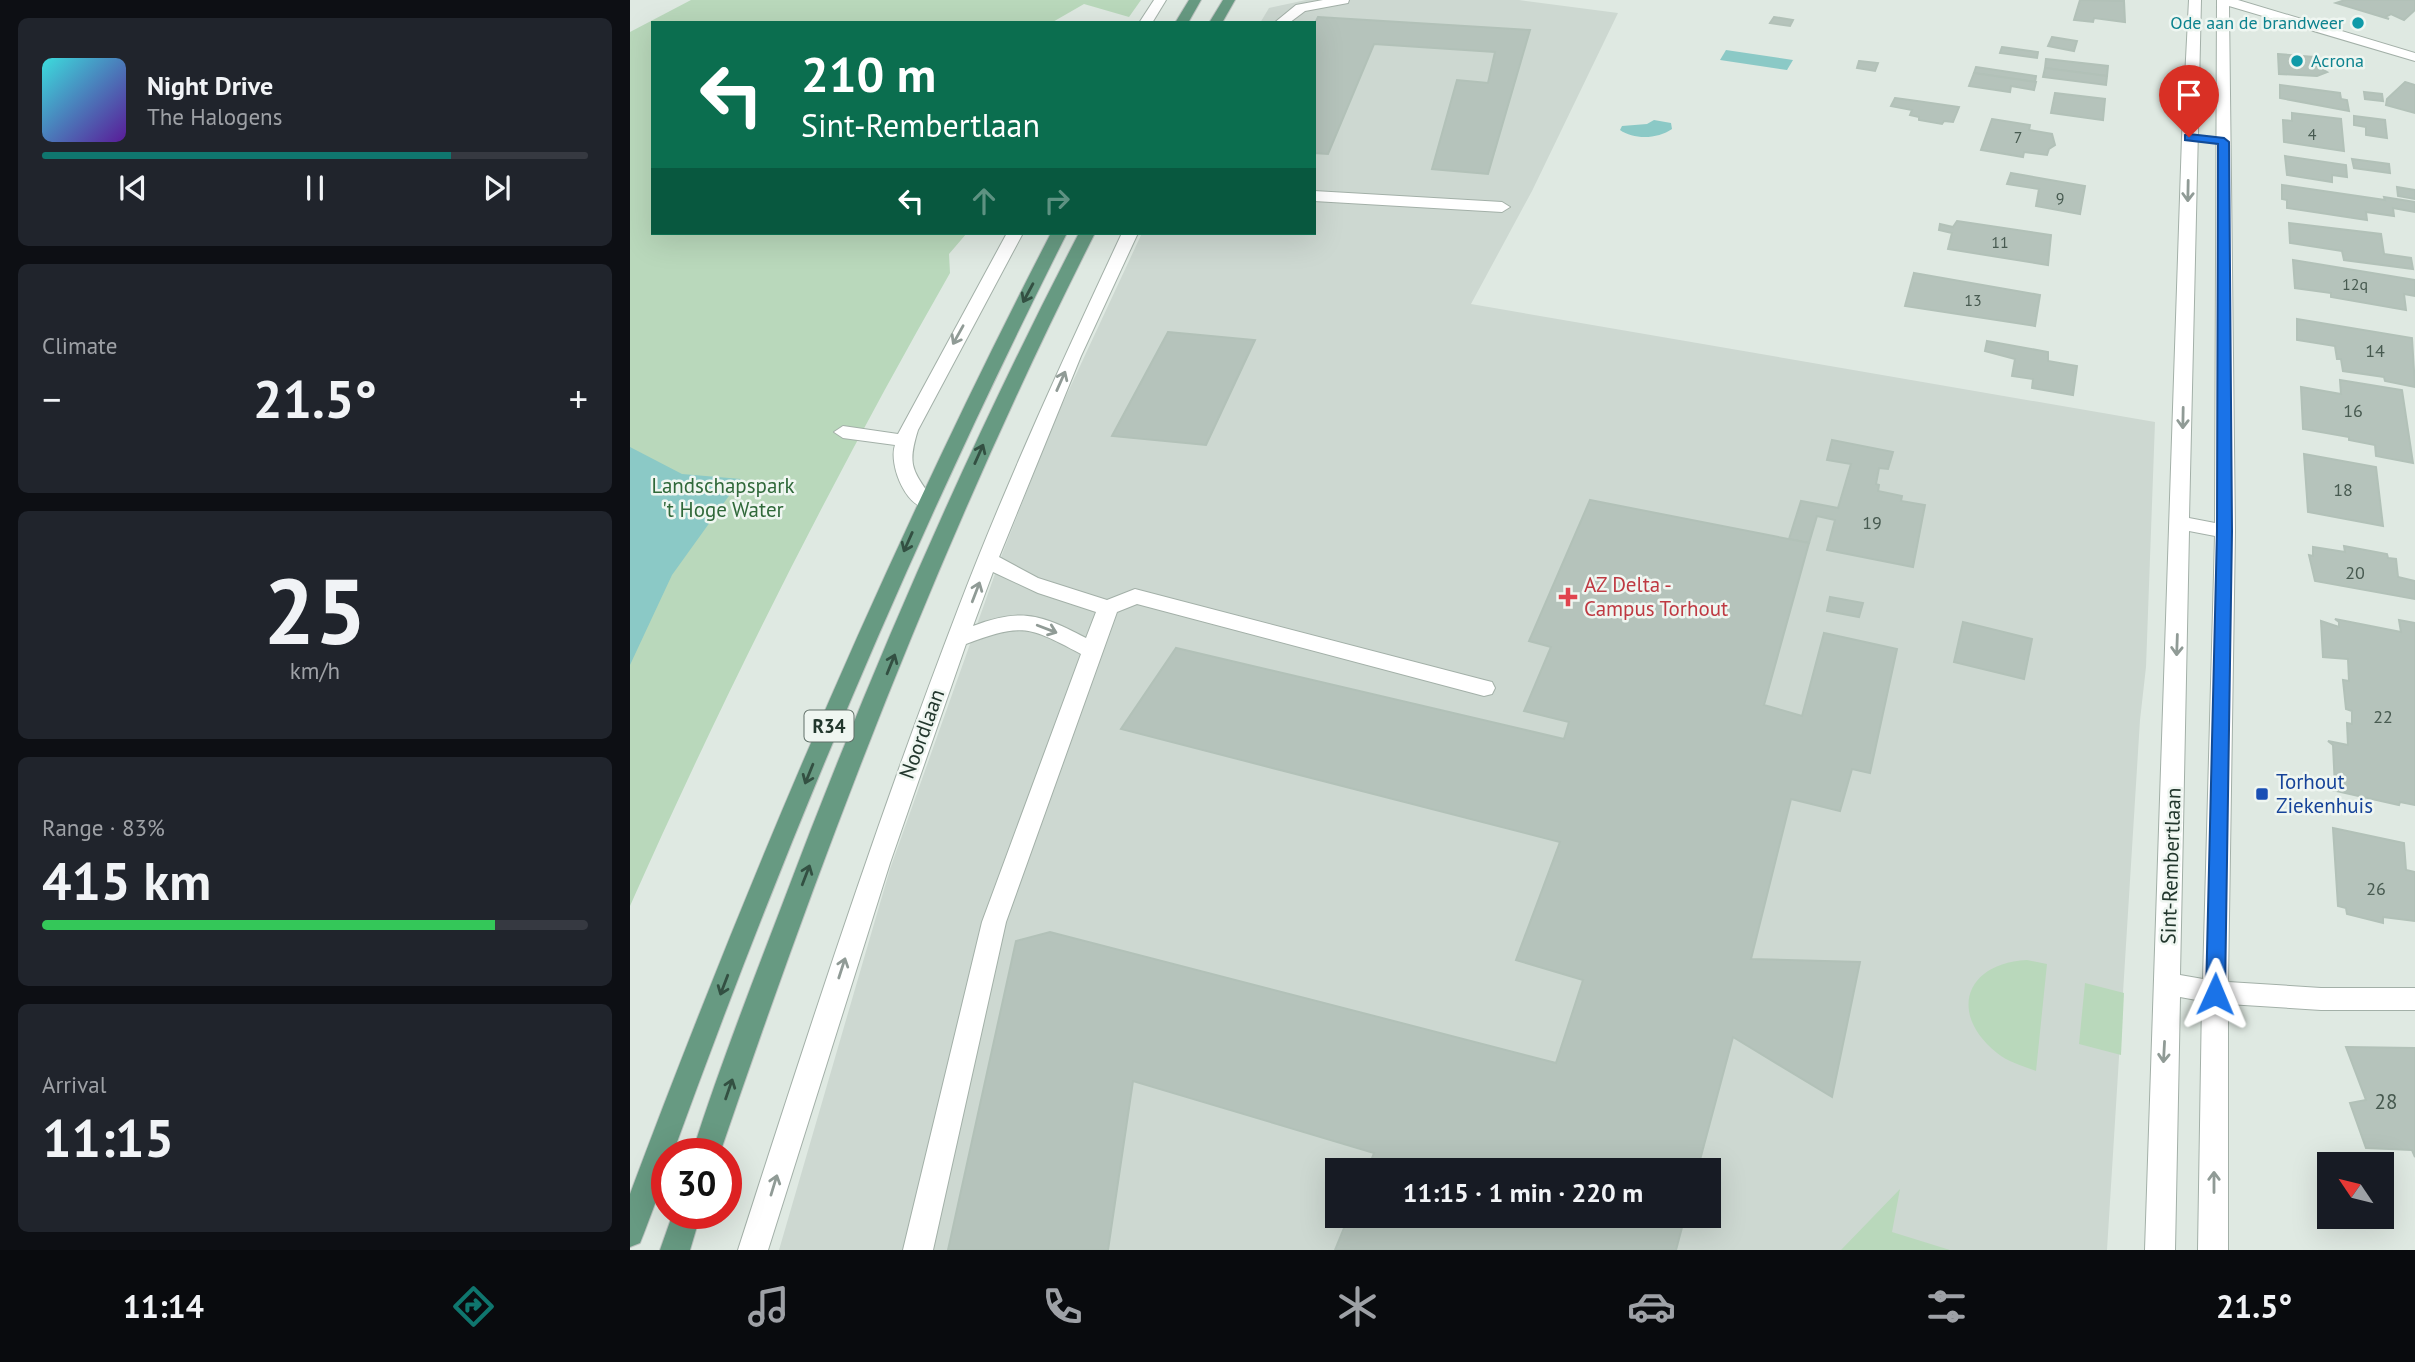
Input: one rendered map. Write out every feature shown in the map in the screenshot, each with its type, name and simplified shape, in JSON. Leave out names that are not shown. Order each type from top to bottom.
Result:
[{"type":"main road","points":[[1182,21],[1195,0]]},
{"type":"main road","points":[[1215,21],[1229,0]]},
{"type":"main road","name":"R34","points":[[630,1233],[769,872],[862,646],[993,359],[1058,235]]},
{"type":"main road","name":"R34","points":[[711,1138],[783,934],[925,578],[1007,392],[1086,235]]},
{"type":"main road","points":[[675,1250],[682,1229]]},
{"type":"street","points":[[1146,21],[1160,0]]},
{"type":"street","points":[[1283,21],[1301,8],[1343,0]]},
{"type":"street","name":"Sint-Rembertlaan","points":[[2195,0],[2206,139],[2205,270],[2225,531],[2215,994],[2213,1250]]},
{"type":"street","points":[[2224,0],[2413,54]]},
{"type":"street","name":"Sint-Rembertlaan","points":[[2160,1250],[2181,523],[2205,270],[2206,139],[2224,0]]},
{"type":"street","points":[[1316,196],[1503,207]]},
{"type":"street","points":[[925,503],[907,479],[901,454],[908,430],[936,374],[1014,235]]},
{"type":"street","name":"Noordlaan","points":[[753,1250],[879,856],[988,559],[1061,382],[1129,235]]},
{"type":"street","points":[[843,432],[906,441]]},
{"type":"street","points":[[2181,523],[2225,531]]},
{"type":"street","points":[[988,559],[1009,574],[1030,583],[1108,608],[1135,596],[1483,688]]},
{"type":"street","points":[[918,1250],[994,922],[1108,608]]},
{"type":"street","points":[[959,639],[1004,622],[1043,625],[1093,650]]},
{"type":"street","points":[[2166,984],[2215,994],[2336,1000],[2415,999]]},
{"type":"shaded area","name":"AZ Delta - Campus Torhout","points":[[1306,0],[1519,0],[1618,13],[1532,191],[1471,304],[2155,422],[2146,667],[2140,720],[2107,1250],[779,1250],[890,869],[1001,557],[1053,424],[1141,235],[1316,235],[1316,21],[1261,21],[1269,8]]},
{"type":"green space","name":"Landschapspark 't Hoge Water","points":[[691,0],[1141,0],[1129,17],[1084,4],[1054,21],[651,21],[651,235],[965,235],[949,254],[950,273],[864,428],[782,585],[630,906],[630,32]]},
{"type":"green space","points":[[2027,960],[2047,964],[2036,1071],[1997,1053],[1982,1038],[1972,1022],[1969,1007],[1970,993],[1977,980],[1989,970],[2006,963]]},
{"type":"green space","points":[[2085,983],[2124,993],[2121,1055],[2079,1044]]},
{"type":"green space","points":[[1900,1189],[1892,1232],[1950,1250],[1841,1250]]},
{"type":"water","points":[[1726,50],[1793,60],[1787,70],[1720,60]]},
{"type":"water","points":[[1654,120],[1671,123],[1672,129],[1660,135],[1646,137],[1620,130],[1622,126],[1647,124]]},
{"type":"water","points":[[630,447],[682,474],[741,479],[672,575],[630,665]]},
{"type":"building","points":[[2080,0],[2124,1],[2125,22],[2094,18],[2093,22],[2074,20]]},
{"type":"building","points":[[2345,0],[2415,0],[2415,10],[2404,20],[2391,14],[2385,17],[2389,19],[2336,3]]},
{"type":"building","points":[[1318,17],[1530,30],[1488,174],[1432,169],[1457,80],[1488,83],[1495,52],[1374,44],[1328,154],[1316,153]]},
{"type":"building","points":[[1774,17],[1793,20],[1790,26],[1770,23]]},
{"type":"building","points":[[2052,37],[2077,41],[2074,51],[2048,46]]},
{"type":"building","points":[[2002,47],[2038,52],[2037,58],[2000,53]]},
{"type":"building","name":"Acrona","points":[[2278,54],[2314,57],[2316,66],[2327,72],[2317,76],[2279,74]]},
{"type":"building","points":[[2046,59],[2108,66],[2107,76],[2045,68]]},
{"type":"building","points":[[1859,61],[1878,63],[1875,71],[1857,68]]},
{"type":"building","points":[[1976,67],[2036,76],[2035,82],[1974,73]]},
{"type":"building","points":[[2045,68],[2107,76],[2106,85],[2043,77]]},
{"type":"building","points":[[1974,73],[2036,82],[2034,90],[2011,86],[2010,92],[1969,86]]},
{"type":"building","points":[[2405,82],[2415,85],[2415,113],[2386,105],[2387,99]]},
{"type":"building","points":[[2280,85],[2340,93],[2341,99],[2347,100],[2349,111],[2280,98]]},
{"type":"building","points":[[2364,92],[2382,94],[2383,101],[2365,99]]},
{"type":"building","points":[[2055,93],[2105,99],[2103,120],[2051,113]]},
{"type":"building","points":[[1895,98],[1959,107],[1953,122],[1944,121],[1942,124],[1919,120],[1919,117],[1910,115],[1912,110],[1891,106]]},
{"type":"building","points":[[2292,113],[2341,119],[2344,151],[2284,142],[2283,120],[2292,121]]},
{"type":"building","points":[[2354,116],[2385,120],[2387,138],[2366,135],[2366,127],[2354,125]]},
{"type":"building","points":[[1992,119],[2030,125],[2029,130],[2052,134],[2055,145],[2049,149],[2047,155],[2024,152],[2023,157],[1981,150]]},
{"type":"building","points":[[2285,156],[2346,165],[2347,177],[2332,175],[2332,182],[2287,175]]},
{"type":"building","points":[[2352,159],[2389,164],[2390,173],[2354,168]]},
{"type":"building","points":[[2011,173],[2085,186],[2080,214],[2036,206],[2039,189],[2007,184]]},
{"type":"building","points":[[2282,185],[2415,202],[2415,212],[2393,208],[2394,216],[2366,212],[2367,220],[2287,208],[2287,200],[2282,199]]},
{"type":"building","points":[[2397,187],[2415,190],[2415,199],[2398,196]]},
{"type":"building","points":[[1957,221],[2051,235],[2048,265],[1948,249],[1952,233],[1939,230],[1940,224],[1953,227]]},
{"type":"building","points":[[2289,223],[2381,234],[2384,254],[2411,258],[2413,269],[2344,260],[2342,251],[2290,243]]},
{"type":"building","points":[[2293,260],[2415,280],[2415,296],[2404,294],[2406,310],[2295,288]]},
{"type":"building","points":[[1914,273],[2040,295],[2035,326],[1905,306]]},
{"type":"building","points":[[2297,319],[2412,338],[2415,387],[2385,381],[2384,377],[2343,371],[2335,346],[2297,340]]},
{"type":"building","points":[[1168,332],[1255,340],[1206,445],[1112,436]]},
{"type":"building","points":[[1987,341],[2048,352],[2048,361],[2077,366],[2073,395],[2032,388],[2033,379],[2012,376],[2015,359],[1985,351]]},
{"type":"building","points":[[2340,380],[2402,390],[2413,463],[2376,456],[2375,445],[2349,440],[2349,437],[2303,429],[2301,387],[2341,394]]},
{"type":"building","points":[[1832,440],[1893,452],[1888,469],[1879,468],[1876,484],[1879,485],[1878,491],[1902,496],[1901,501],[1925,505],[1913,567],[1827,550],[1835,520],[1817,516],[1809,543],[1789,539],[1801,501],[1838,508],[1851,464],[1827,460]]},
{"type":"building","points":[[2304,454],[2376,467],[2383,526],[2308,512]]},
{"type":"building","points":[[1590,500],[1809,543],[1764,705],[1802,716],[1824,633],[1897,649],[1870,773],[1852,769],[1840,811],[1791,799],[1751,959],[1860,962],[1832,1097],[1733,1037],[1700,1158],[1372,1158],[1374,1153],[1133,1081],[1108,1250],[948,1250],[1016,941],[1050,932],[1556,1063],[1583,980],[1516,960],[1560,842],[1121,729],[1176,648],[1564,739],[1569,722],[1524,711],[1551,647],[1529,641]]},
{"type":"building","points":[[2344,546],[2387,554],[2388,558],[2396,559],[2398,577],[2415,581],[2415,599],[2315,581],[2309,555],[2313,556],[2313,547],[2345,552]]},
{"type":"building","points":[[1830,597],[1863,603],[1859,617],[1827,611]]},
{"type":"building","points":[[2335,619],[2401,632],[2399,620],[2415,623],[2415,805],[2400,802],[2399,805],[2332,790],[2335,788],[2333,745],[2328,741],[2348,745],[2347,723],[2352,724],[2352,711],[2346,709],[2343,680],[2349,681],[2348,659],[2323,657],[2321,621],[2339,627],[2339,622]]},
{"type":"building","points":[[1963,622],[2032,639],[2024,679],[1954,662]]},
{"type":"building","points":[[2333,828],[2404,843],[2406,870],[2415,872],[2415,921],[2383,917],[2383,923],[2347,914],[2346,908],[2338,906]]},
{"type":"building","points":[[2346,1047],[2415,1048],[2415,1157],[2412,1150],[2366,1148],[2350,1103],[2366,1100]]},
{"type":"building","points":[[1344,1228],[1682,1228],[1676,1250],[1335,1250]]},
{"type":"place","name":"Ode aan de brandweer","points":[[2358,23]]},
{"type":"place","name":"Acrona","points":[[2297,61]]},
{"type":"place","name":"AZ Delta - Campus Torhout","points":[[1568,597]]},
{"type":"place","name":"Torhout Ziekenhuis","points":[[2262,794]]},
{"type":"route","points":[[2189,137],[2224,142],[2225,531],[2215,994]]}]
